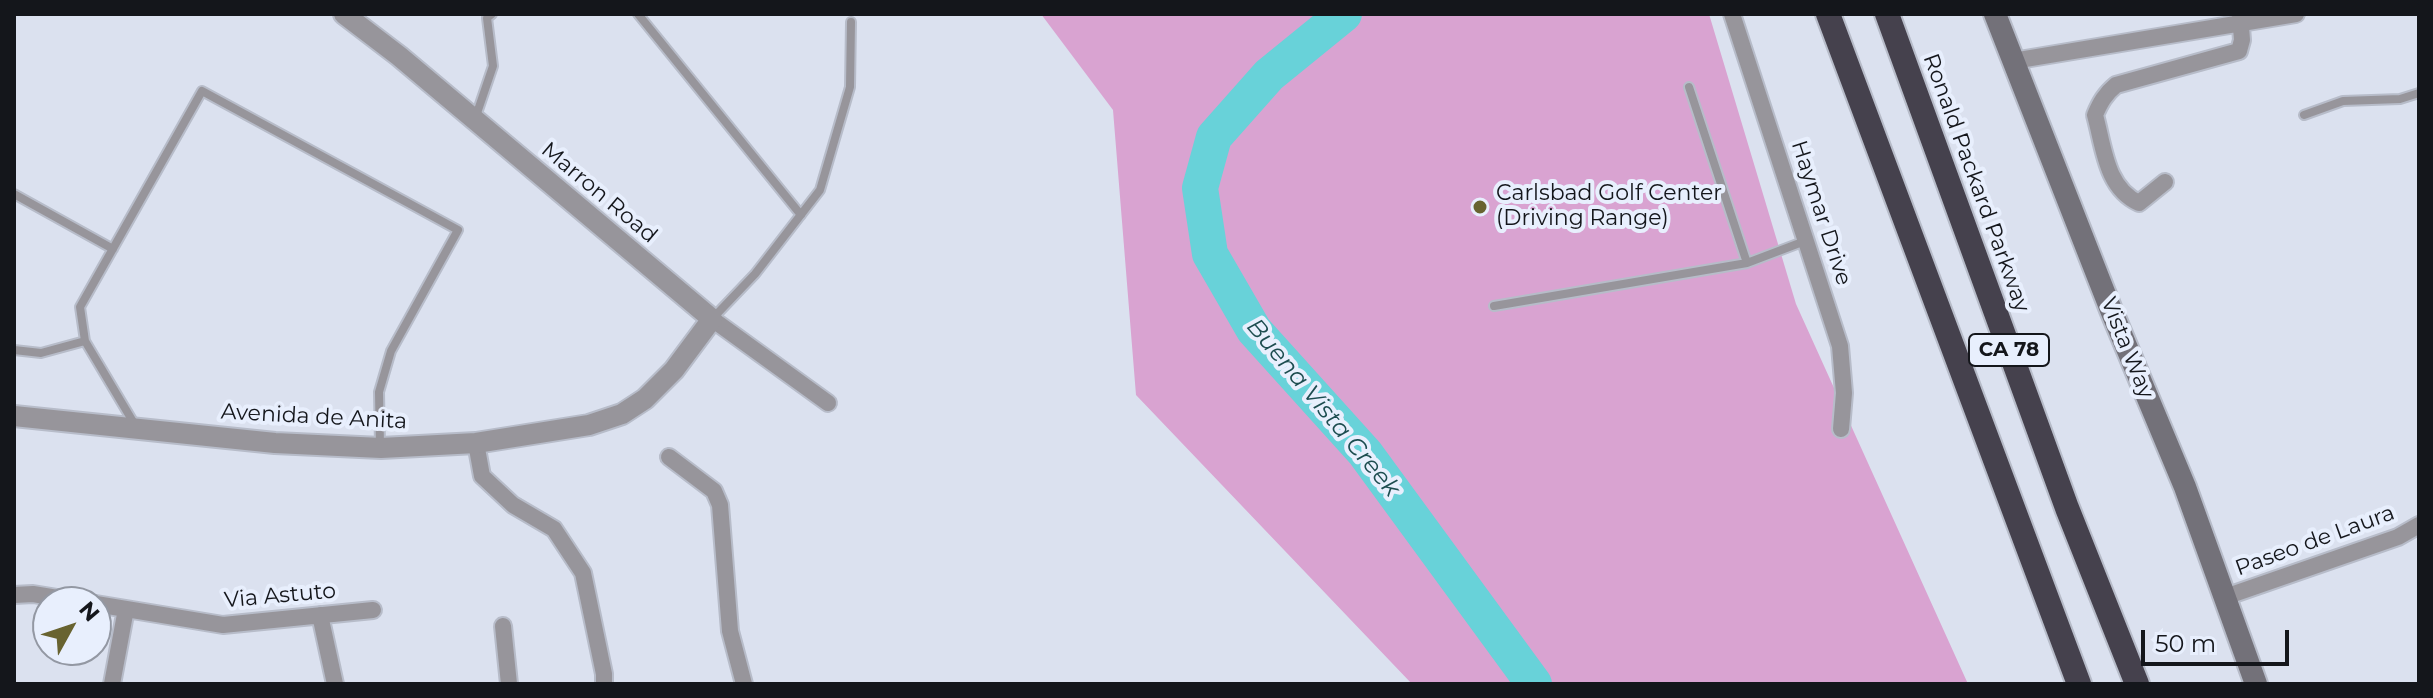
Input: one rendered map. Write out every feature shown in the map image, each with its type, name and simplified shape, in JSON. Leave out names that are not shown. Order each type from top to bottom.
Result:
[{"type":"highway","name":"CA 78","points":[[1828,14],[2079,684]]},
{"type":"highway","name":"Ronald Packard Parkway","points":[[1887,14],[2067,508],[2137,684]]},
{"type":"main road","name":"Vista Way","points":[[1995,14],[2111,310],[2185,487],[2256,684]]},
{"type":"street","name":"Marron Road","points":[[344,14],[712,319],[828,403]]},
{"type":"street","name":"Haymar Drive","points":[[1732,14],[1840,346],[1844,393],[1841,429]]},
{"type":"street","points":[[2013,61],[2240,19],[2296,14]]},
{"type":"street","points":[[2165,182],[2139,203],[2126,197],[2113,182],[2095,115],[2104,96],[2116,85],[2239,51],[2242,40],[2240,19]]},
{"type":"street","name":"Avenida de Anita","points":[[14,416],[275,443],[381,448],[476,443],[589,425],[622,414],[645,399],[674,370],[712,319]]},
{"type":"street","points":[[476,443],[482,476],[513,505],[554,529],[583,573],[604,684]]},
{"type":"street","points":[[669,457],[714,491],[720,505],[730,631],[744,684]]},
{"type":"street","name":"Paseo de Laura","points":[[2225,597],[2398,537],[2419,525]]},
{"type":"street","name":"Via Astuto","points":[[112,607],[223,625],[373,610]]},
{"type":"street","points":[[112,684],[126,609]]},
{"type":"street","points":[[320,615],[335,684]]},
{"type":"street","points":[[503,626],[509,684]]},
{"type":"lane","points":[[474,120],[493,66],[487,18],[492,14]]},
{"type":"lane","points":[[638,14],[801,215]]},
{"type":"lane","points":[[712,319],[755,274],[820,190],[850,87],[851,22]]},
{"type":"lane","points":[[1689,87],[1747,263]]},
{"type":"lane","points":[[137,429],[85,341],[80,307],[202,91],[458,230],[391,351],[379,392],[381,448]]},
{"type":"lane","points":[[2304,115],[2343,101],[2400,99],[2419,93]]},
{"type":"lane","points":[[14,194],[113,249]]},
{"type":"lane","points":[[1494,306],[1747,263],[1806,241]]},
{"type":"lane","points":[[14,350],[41,353],[85,341]]},
{"type":"shaded area","points":[[1041,14],[1709,14],[1796,304],[1968,684],[1412,684],[1136,395],[1113,110]]},
{"type":"waterway","name":"Buena Vista Creek","points":[[1344,14],[1269,75],[1214,137],[1200,188],[1210,254],[1254,330],[1365,453],[1534,684]]},
{"type":"place","name":"Carlsbad Golf Center (Driving Range)","points":[[1480,207]]}]
